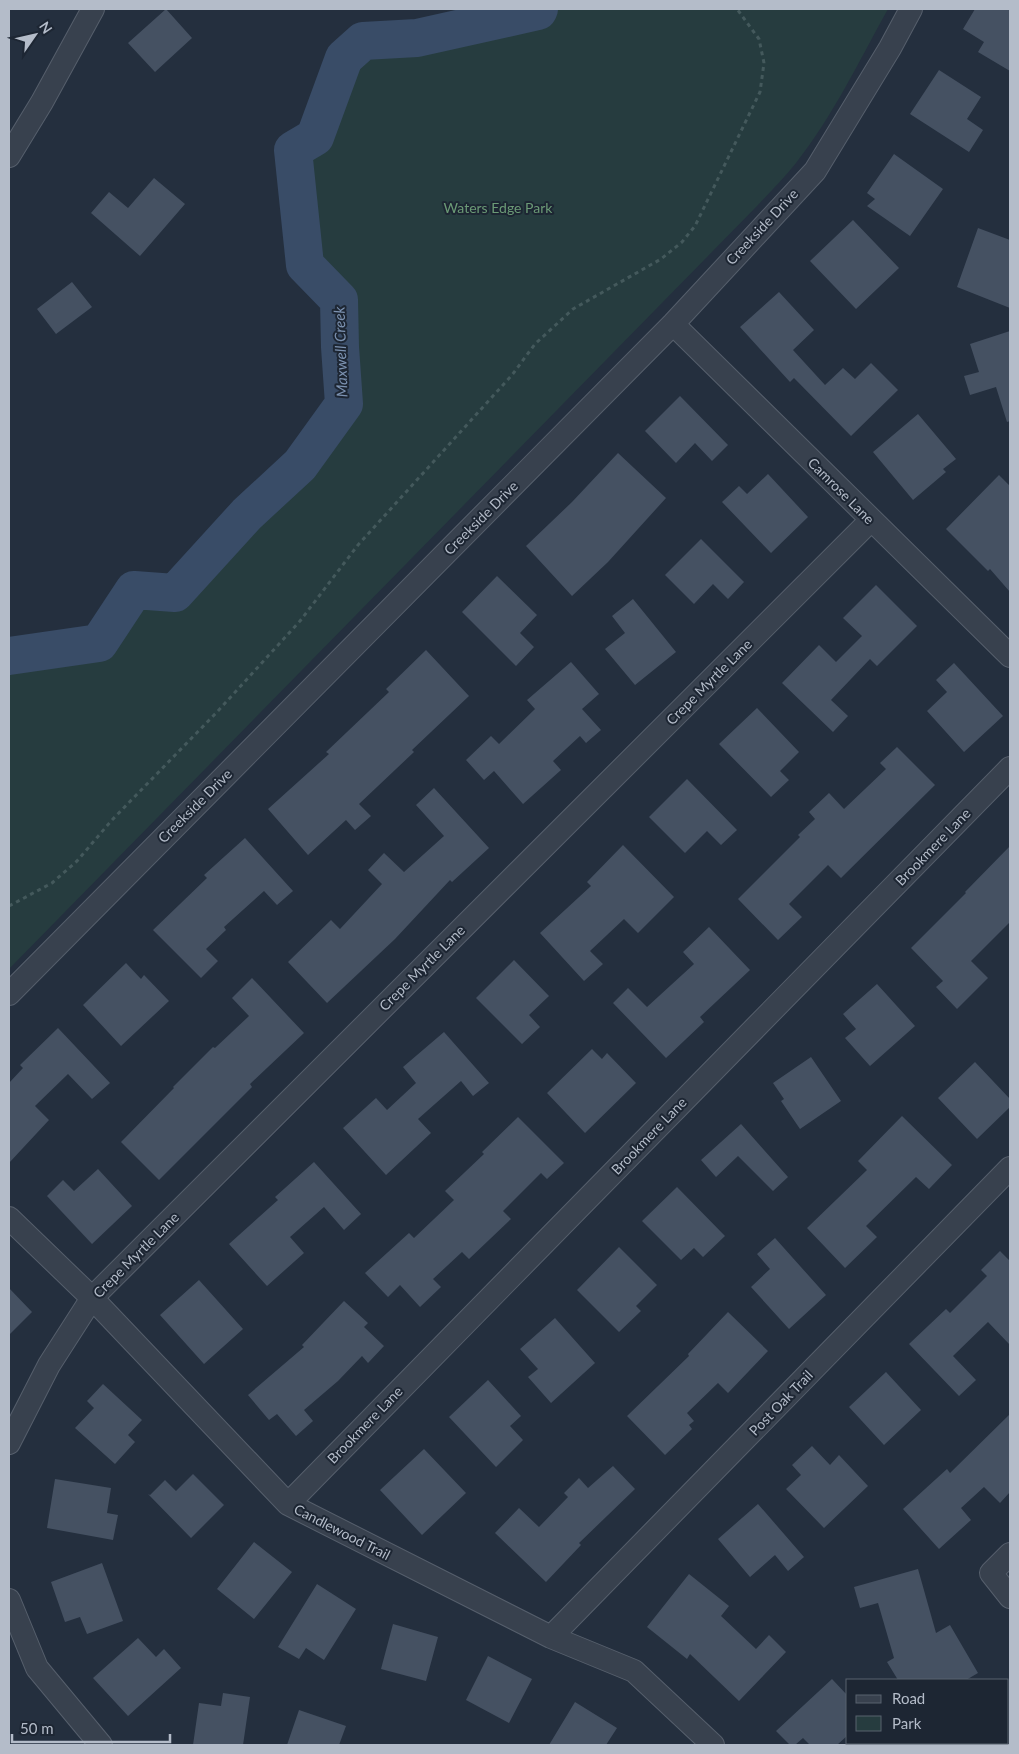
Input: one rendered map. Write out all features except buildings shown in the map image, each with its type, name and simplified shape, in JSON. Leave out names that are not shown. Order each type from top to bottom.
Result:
[{"type":"street","points":[[9,156],[42,102],[93,9]]},
{"type":"street","name":"Creekside Drive","points":[[9,994],[672,324],[815,170],[890,48],[910,9]]},
{"type":"street","name":"Camrose Lane","points":[[672,324],[1010,656]]},
{"type":"street","name":"Crepe Myrtle Lane","points":[[9,1443],[49,1365],[92,1298],[871,520]]},
{"type":"street","name":"Brookmere Lane","points":[[288,1504],[1010,768]]},
{"type":"street","name":"Post Oak Trail","points":[[551,1637],[1010,1168]]},
{"type":"street","name":"Candlewood Trail","points":[[9,1218],[92,1298],[288,1504],[551,1637],[634,1671],[712,1745]]},
{"type":"street","points":[[1010,1554],[992,1572],[1010,1597]]},
{"type":"street","points":[[9,1600],[37,1668],[101,1745]]},
{"type":"path","points":[[9,906],[52,883],[77,861],[112,820],[217,712],[300,620],[358,545],[512,375],[535,344],[573,309],[661,259],[682,242],[695,226],[760,92],[764,63],[759,39],[737,9]]},
{"type":"green space","name":"Waters Edge Park","points":[[539,9],[888,9],[822,126],[782,180],[9,969],[9,656],[99,643],[134,590],[175,593],[247,514],[300,465],[344,404],[339,300],[305,265],[293,150],[315,137],[344,58],[363,41],[417,38],[538,11]]},
{"type":"waterway","name":"Maxwell Creek","points":[[9,656],[99,643],[134,590],[175,593],[247,514],[300,465],[344,404],[339,300],[305,265],[293,150],[315,137],[344,58],[363,41],[417,38],[538,11],[539,9]]}]
